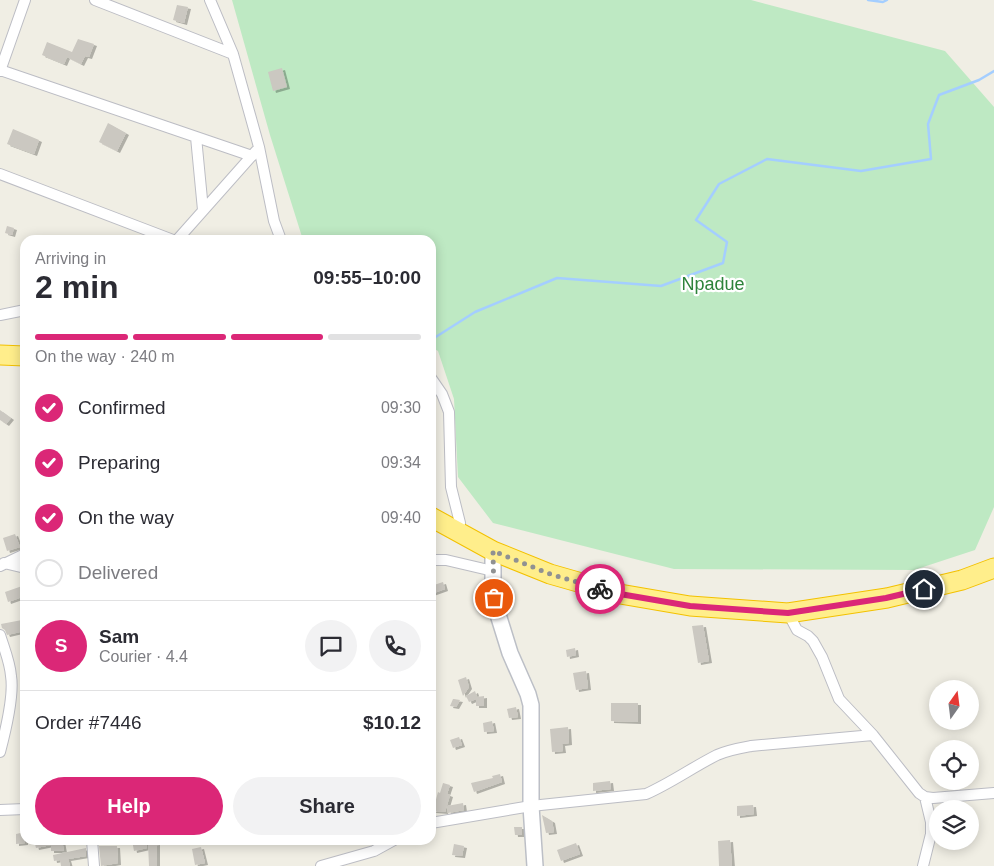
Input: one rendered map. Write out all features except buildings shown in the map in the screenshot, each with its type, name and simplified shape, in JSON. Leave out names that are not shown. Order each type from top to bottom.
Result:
[{"type":"highway","points":[[0,355],[20,356]]},
{"type":"highway","points":[[436,521],[493,551],[550,574],[620,594],[690,606],[788,613],[886,598],[962,580],[994,568]]},
{"type":"street","points":[[25,0],[0,71],[252,156]]},
{"type":"street","points":[[95,0],[233,54]]},
{"type":"street","points":[[210,0],[233,54],[259,147],[274,221],[279,235]]},
{"type":"street","points":[[196,137],[202,210]]},
{"type":"street","points":[[181,235],[259,147]]},
{"type":"street","points":[[0,174],[160,235]]},
{"type":"street","points":[[0,316],[20,311]]},
{"type":"street","points":[[436,385],[442,394],[449,412],[451,487],[460,522],[458,532]]},
{"type":"street","points":[[493,551],[493,590],[496,608],[510,654],[531,705],[531,806],[535,866]]},
{"type":"street","points":[[2,565],[20,556]]},
{"type":"street","points":[[436,560],[446,560],[493,571]]},
{"type":"street","points":[[2,565],[20,567]]},
{"type":"street","points":[[788,613],[797,630],[813,641],[822,657],[839,699],[873,735],[912,786],[925,797],[933,798],[994,793]]},
{"type":"street","points":[[0,635],[11,675],[12,686],[4,709],[0,752]]},
{"type":"street","points":[[436,822],[531,806],[646,794],[718,755],[733,750],[751,746],[873,735]]},
{"type":"street","points":[[923,866],[931,834],[931,822],[925,797]]},
{"type":"street","points":[[0,810],[20,810]]},
{"type":"street","points":[[92,845],[94,866]]},
{"type":"street","points":[[320,866],[374,851],[385,845]]},
{"type":"green space","name":"Npadue","points":[[232,0],[751,0],[945,51],[994,107],[994,507],[975,550],[914,570],[674,569],[493,523],[458,477],[454,399],[436,350],[436,235],[301,235],[270,135]]},
{"type":"waterway","points":[[868,0],[883,2],[887,0]]},
{"type":"waterway","points":[[436,337],[475,312],[557,278],[661,286],[723,263],[727,242],[696,220],[719,184],[767,159],[861,171],[931,159],[928,124],[939,95],[979,80],[994,71]]},
{"type":"way so far","points":[[494,598],[493,551],[550,574],[600,589]]},
{"type":"route","points":[[600,589],[690,606],[788,613],[886,598],[924,589]]}]
